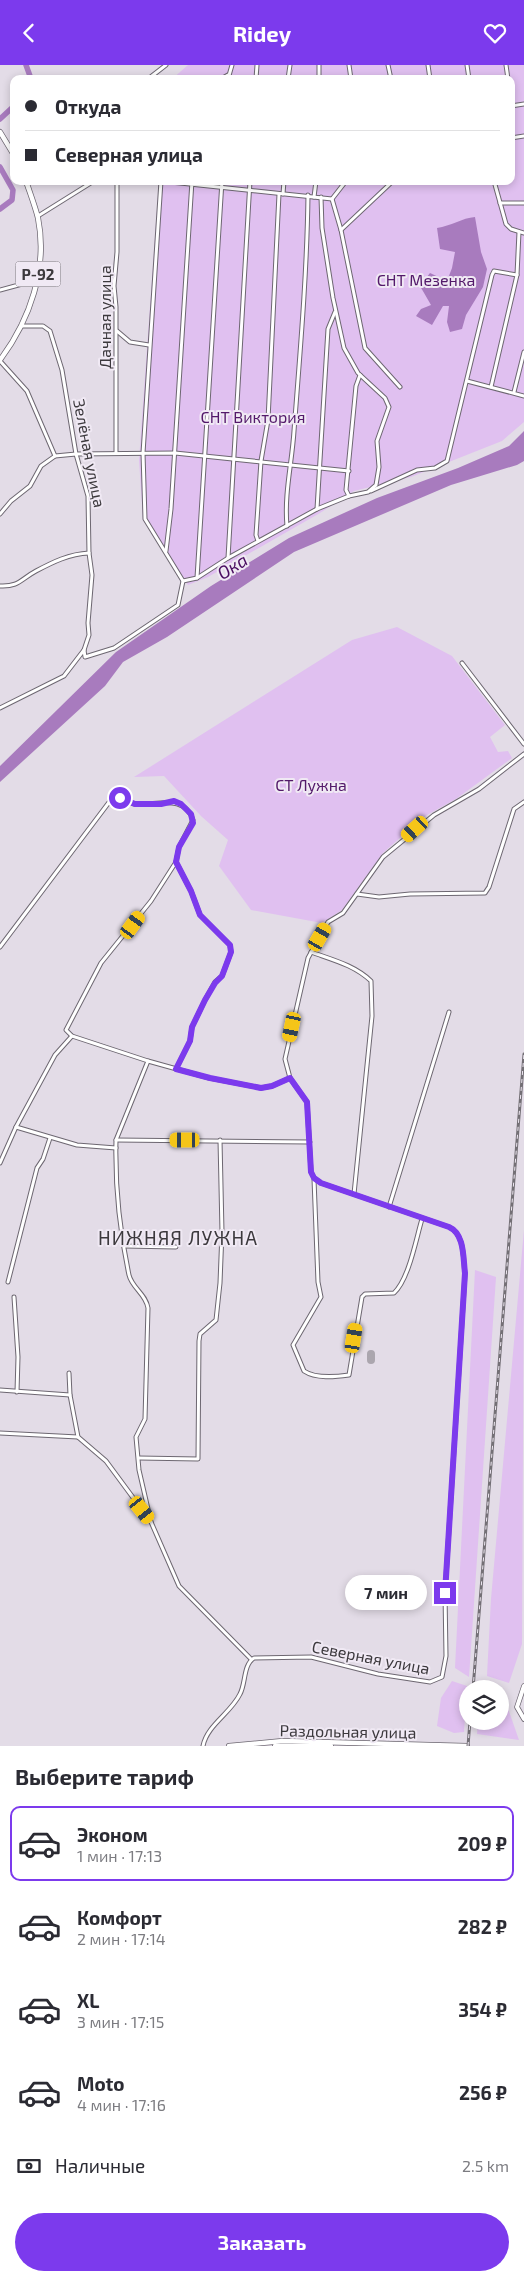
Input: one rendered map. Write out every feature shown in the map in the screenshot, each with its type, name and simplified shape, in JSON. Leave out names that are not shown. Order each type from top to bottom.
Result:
[{"type":"main road","points":[[0,132],[10,148]]},
{"type":"main road","name":"Р-92","points":[[0,361],[21,326],[32,299],[37,280],[41,251],[38,216],[27,185]]},
{"type":"main road","name":"Раздольная улица","points":[[228,1746],[283,1741],[468,1746]]},
{"type":"main road","name":"Раздольная улица","points":[[275,1746],[331,1746]]},
{"type":"street","points":[[153,75],[166,65]]},
{"type":"street","points":[[38,216],[88,185]]},
{"type":"street","name":"Дачная улица","points":[[116,453],[114,286],[117,252],[117,185]]},
{"type":"street","points":[[84,650],[85,657],[114,648],[178,605],[183,581],[145,519],[143,453],[161,185]]},
{"type":"street","points":[[166,552],[175,453],[192,185]]},
{"type":"street","points":[[209,185],[332,199]]},
{"type":"street","points":[[228,558],[250,185]]},
{"type":"street","points":[[258,541],[256,535],[261,461],[268,420],[283,185]]},
{"type":"street","points":[[314,197],[316,185]]},
{"type":"street","points":[[332,199],[343,185]]},
{"type":"street","points":[[340,230],[389,185]]},
{"type":"street","points":[[495,185],[506,225],[524,233]]},
{"type":"street","points":[[197,578],[221,187]]},
{"type":"street","points":[[287,526],[308,195]]},
{"type":"street","points":[[321,197],[322,228],[335,311],[344,349],[360,375],[384,398],[389,407],[377,441],[379,467],[376,485],[368,492]]},
{"type":"street","points":[[332,199],[364,349],[400,387]]},
{"type":"street","points":[[500,203],[524,203]]},
{"type":"street","points":[[491,387],[517,275],[519,232]]},
{"type":"street","points":[[183,581],[197,578],[228,558],[317,509],[349,496],[378,489],[417,470],[435,468],[447,461],[492,275],[494,271],[517,275]]},
{"type":"street","points":[[0,290],[37,280]]},
{"type":"street","points":[[317,509],[328,329],[335,311]]},
{"type":"street","name":"Зелёная улица","points":[[21,326],[42,326],[50,331],[62,370],[76,454],[88,496],[89,553],[92,575],[88,642],[84,650]]},
{"type":"street","points":[[116,331],[130,342],[149,345]]},
{"type":"street","points":[[514,392],[524,352]]},
{"type":"street","points":[[0,361],[27,391],[55,456]]},
{"type":"street","points":[[349,496],[346,491],[356,386],[360,375]]},
{"type":"street","points":[[467,381],[524,396]]},
{"type":"street","points":[[0,514],[11,501],[30,486],[41,466],[55,456],[175,453],[349,471]]},
{"type":"street","points":[[0,586],[14,586],[34,572],[66,557],[89,553]]},
{"type":"street","points":[[0,708],[64,676],[84,650]]},
{"type":"street","points":[[462,663],[524,743]]},
{"type":"street","points":[[422,1219],[406,1271],[398,1289],[394,1293],[365,1294],[362,1297],[349,1375],[330,1377],[304,1371],[293,1345],[321,1297],[318,1282],[314,1178],[311,1172],[307,1102],[290,1078],[284,1059],[311,952],[328,922],[343,913],[383,857],[434,815],[478,789],[524,754]]},
{"type":"street","points":[[0,947],[110,801],[120,798],[135,804],[161,804],[174,801],[181,804],[191,814],[193,823],[179,847],[176,862],[151,901],[102,963],[80,1007],[67,1027],[67,1032],[72,1036],[148,1061],[210,1078],[261,1088],[272,1086],[290,1078]]},
{"type":"street","points":[[357,893],[379,897],[410,894],[485,893],[489,887],[514,809],[524,802]]},
{"type":"street","points":[[176,862],[191,891],[200,915],[230,945],[231,952],[222,976],[215,983],[192,1027],[190,1041],[176,1069]]},
{"type":"street","points":[[311,952],[351,966],[361,971],[371,981],[372,1016],[354,1195]]},
{"type":"street","points":[[389,1207],[449,1012]]},
{"type":"street","points":[[0,1163],[16,1127],[55,1055],[72,1036]]},
{"type":"street","points":[[148,1061],[116,1140],[117,1187],[129,1278],[145,1298],[148,1308],[145,1419],[136,1437],[139,1470],[151,1522],[179,1585],[252,1659],[247,1666],[240,1696],[206,1736],[203,1746]]},
{"type":"street","points":[[16,1127],[50,1138],[94,1148],[116,1148]]},
{"type":"street","points":[[8,1282],[37,1168],[43,1159],[50,1138]]},
{"type":"street","points":[[116,1140],[310,1142]]},
{"type":"street","points":[[139,1458],[198,1459],[199,1341],[200,1334],[216,1320],[220,1283],[222,1232],[220,1140]]},
{"type":"street","name":"Северная улица","points":[[252,1659],[263,1657],[311,1657],[378,1674],[430,1682],[439,1680],[444,1674],[446,1656],[445,1593],[465,1273],[458,1233],[449,1227],[354,1195],[321,1183],[314,1178]]},
{"type":"street","points":[[124,1246],[176,1247]]},
{"type":"street","points":[[14,1297],[18,1357],[17,1392]]},
{"type":"street","points":[[69,1373],[70,1395],[78,1437]]},
{"type":"street","points":[[0,1390],[70,1395]]},
{"type":"street","points":[[0,1433],[78,1437],[106,1461],[151,1522]]},
{"type":"street","points":[[524,1686],[517,1704],[519,1713],[524,1719]]},
{"type":"green space","points":[[188,65],[524,65],[524,422],[502,441],[411,477],[354,491],[320,513],[208,577],[188,585],[143,520],[139,460],[159,185],[515,185],[515,75],[177,75]]},
{"type":"green space","name":"СТ Лужна","points":[[397,627],[452,656],[505,725],[490,737],[498,752],[508,751],[512,758],[456,799],[427,815],[410,829],[383,853],[342,910],[322,923],[251,910],[219,866],[228,840],[201,816],[164,776],[134,777],[352,640]]},
{"type":"green space","points":[[524,1230],[522,1644],[509,1683],[509,1680],[500,1680],[487,1676],[491,1599]]},
{"type":"green space","points":[[475,1270],[496,1277],[469,1677],[455,1668]]},
{"type":"green space","points":[[452,1681],[459,1683],[459,1730],[464,1730],[464,1732],[454,1733],[437,1726],[441,1698]]},
{"type":"green space","points":[[509,1711],[519,1740],[477,1734],[477,1730],[509,1730]]},
{"type":"shaded area","points":[[475,217],[481,252],[487,269],[483,287],[466,315],[462,329],[450,332],[447,322],[449,306],[443,306],[432,325],[416,316],[421,309],[431,305],[420,286],[430,273],[447,281],[452,268],[455,252],[440,249],[437,228]]},
{"type":"shaded area","points":[[524,431],[524,461],[517,465],[451,485],[294,552],[167,637],[123,662],[105,686],[0,782],[0,766],[116,652],[211,586],[289,538],[377,498],[458,468],[509,446]]},
{"type":"waterway","points":[[26,65],[30,75]]},
{"type":"waterway","points":[[0,119],[10,110]]},
{"type":"waterway","points":[[0,167],[10,185]]},
{"type":"waterway","points":[[0,209],[12,200],[13,190],[10,185]]},
{"type":"taxiway","points":[[371,1354],[371,1360]]},
{"type":"railway","points":[[474,1680],[524,1054]]},
{"type":"railway","points":[[468,1746],[469,1730]]},
{"type":"district","name":"НИЖНЯЯ ЛУЖНА","points":[[178,1237]]},
{"type":"route","points":[[120,798],[135,804],[161,804],[174,801],[181,804],[191,814],[193,823],[179,847],[176,862],[191,891],[200,915],[230,945],[231,952],[222,976],[215,983],[205,1000],[192,1027],[190,1041],[176,1069],[261,1088],[272,1086],[290,1078],[307,1102],[311,1172],[314,1178],[321,1183],[449,1227],[458,1233],[460,1237],[465,1273],[445,1593]]},
{"type":"park label","name":"СНТ Мезенка","points":[[426,279]]},
{"type":"park label","name":"СНТ Виктория","points":[[253,416]]},
{"type":"water label","name":"Ока","points":[[232,566]]}]
